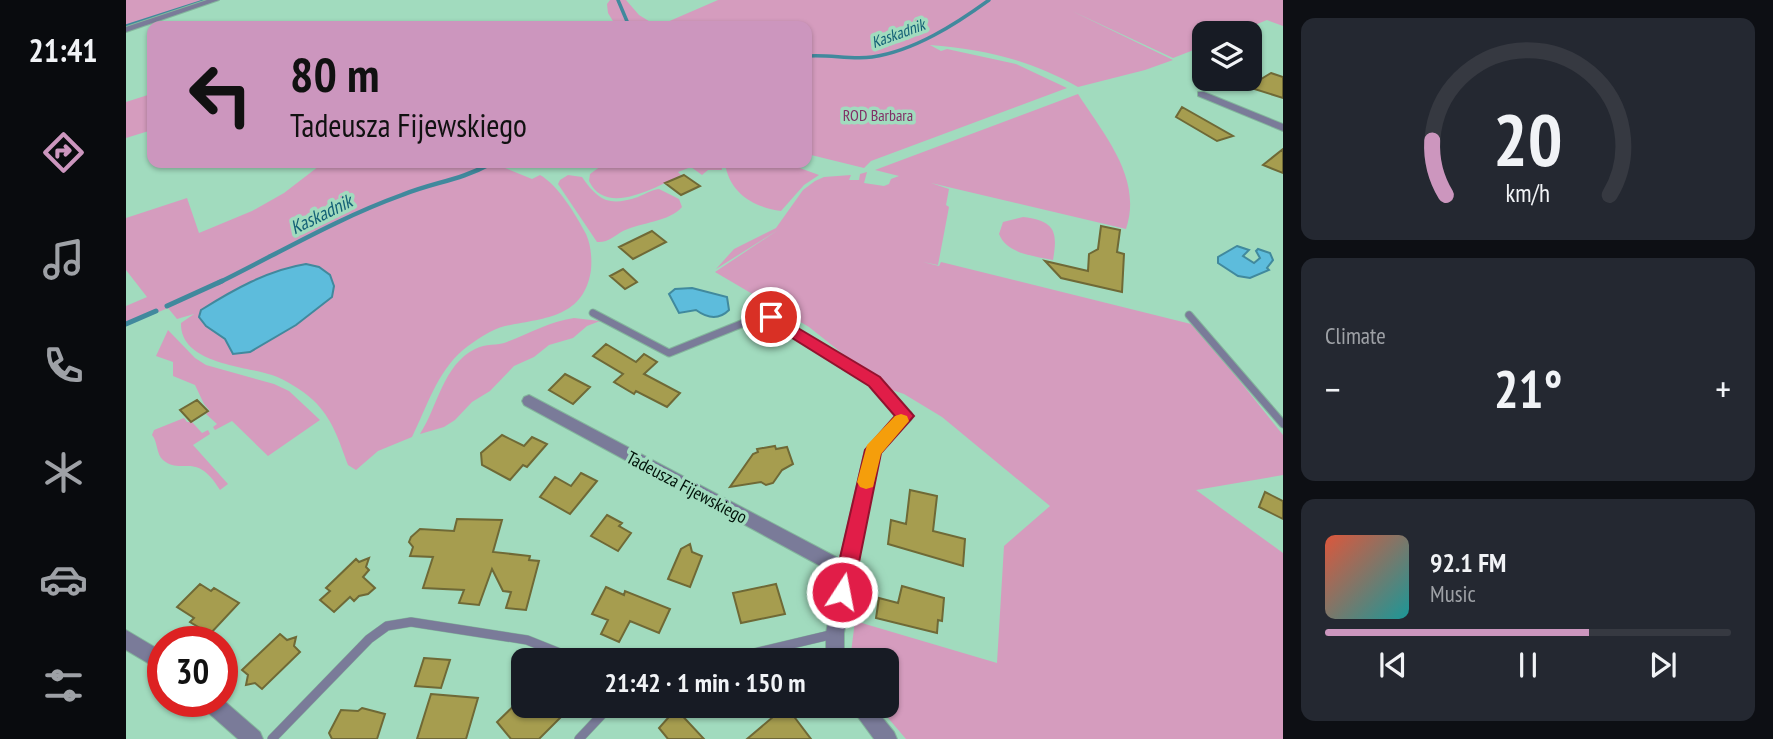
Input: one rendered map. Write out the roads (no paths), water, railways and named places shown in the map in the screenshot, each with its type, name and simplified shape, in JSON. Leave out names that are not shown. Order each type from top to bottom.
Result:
[{"type":"street","points":[[153,21],[215,0]]},
{"type":"street","points":[[126,30],[147,23]]},
{"type":"street","points":[[1201,94],[1283,128]]},
{"type":"street","name":"Tadeusza Fijewskiego","points":[[529,401],[846,571]]},
{"type":"street","points":[[835,648],[835,633],[846,571],[873,450],[906,416]]},
{"type":"street","points":[[128,644],[147,654]]},
{"type":"street","points":[[228,717],[253,739]]},
{"type":"street","points":[[870,718],[887,739]]},
{"type":"lane","points":[[593,313],[669,353],[756,318],[771,317],[874,381],[906,416]]},
{"type":"lane","points":[[1189,315],[1283,424]]},
{"type":"lane","points":[[272,739],[369,639],[387,626],[411,622],[527,640],[547,648]]},
{"type":"lane","points":[[774,648],[835,633]]},
{"type":"lane","points":[[579,739],[599,718]]},
{"type":"water","points":[[1237,246],[1249,250],[1243,256],[1254,263],[1260,258],[1256,251],[1258,249],[1270,253],[1273,260],[1267,268],[1269,270],[1250,278],[1238,276],[1218,263],[1218,257]]},
{"type":"water","points":[[306,264],[319,267],[330,275],[334,286],[332,297],[296,325],[250,352],[233,354],[225,339],[206,326],[199,317],[201,310],[251,282]]},
{"type":"water","points":[[692,288],[727,297],[729,310],[717,317],[704,315],[696,310],[679,313],[669,294],[675,289]]},
{"type":"waterway","points":[[126,26],[207,0]]},
{"type":"waterway","points":[[618,0],[627,21]]},
{"type":"waterway","name":"Kaskadnik","points":[[812,56],[864,58],[888,54],[934,35],[989,0]]},
{"type":"waterway","name":"Kaskadnik","points":[[221,281],[355,214],[482,168]]},
{"type":"waterway","name":"Kaskadnik","points":[[167,306],[221,281]]},
{"type":"waterway","name":"Kaskadnik","points":[[126,324],[156,311]]},
{"type":"park label","name":"ROD Barbara","points":[[878,115]]}]
